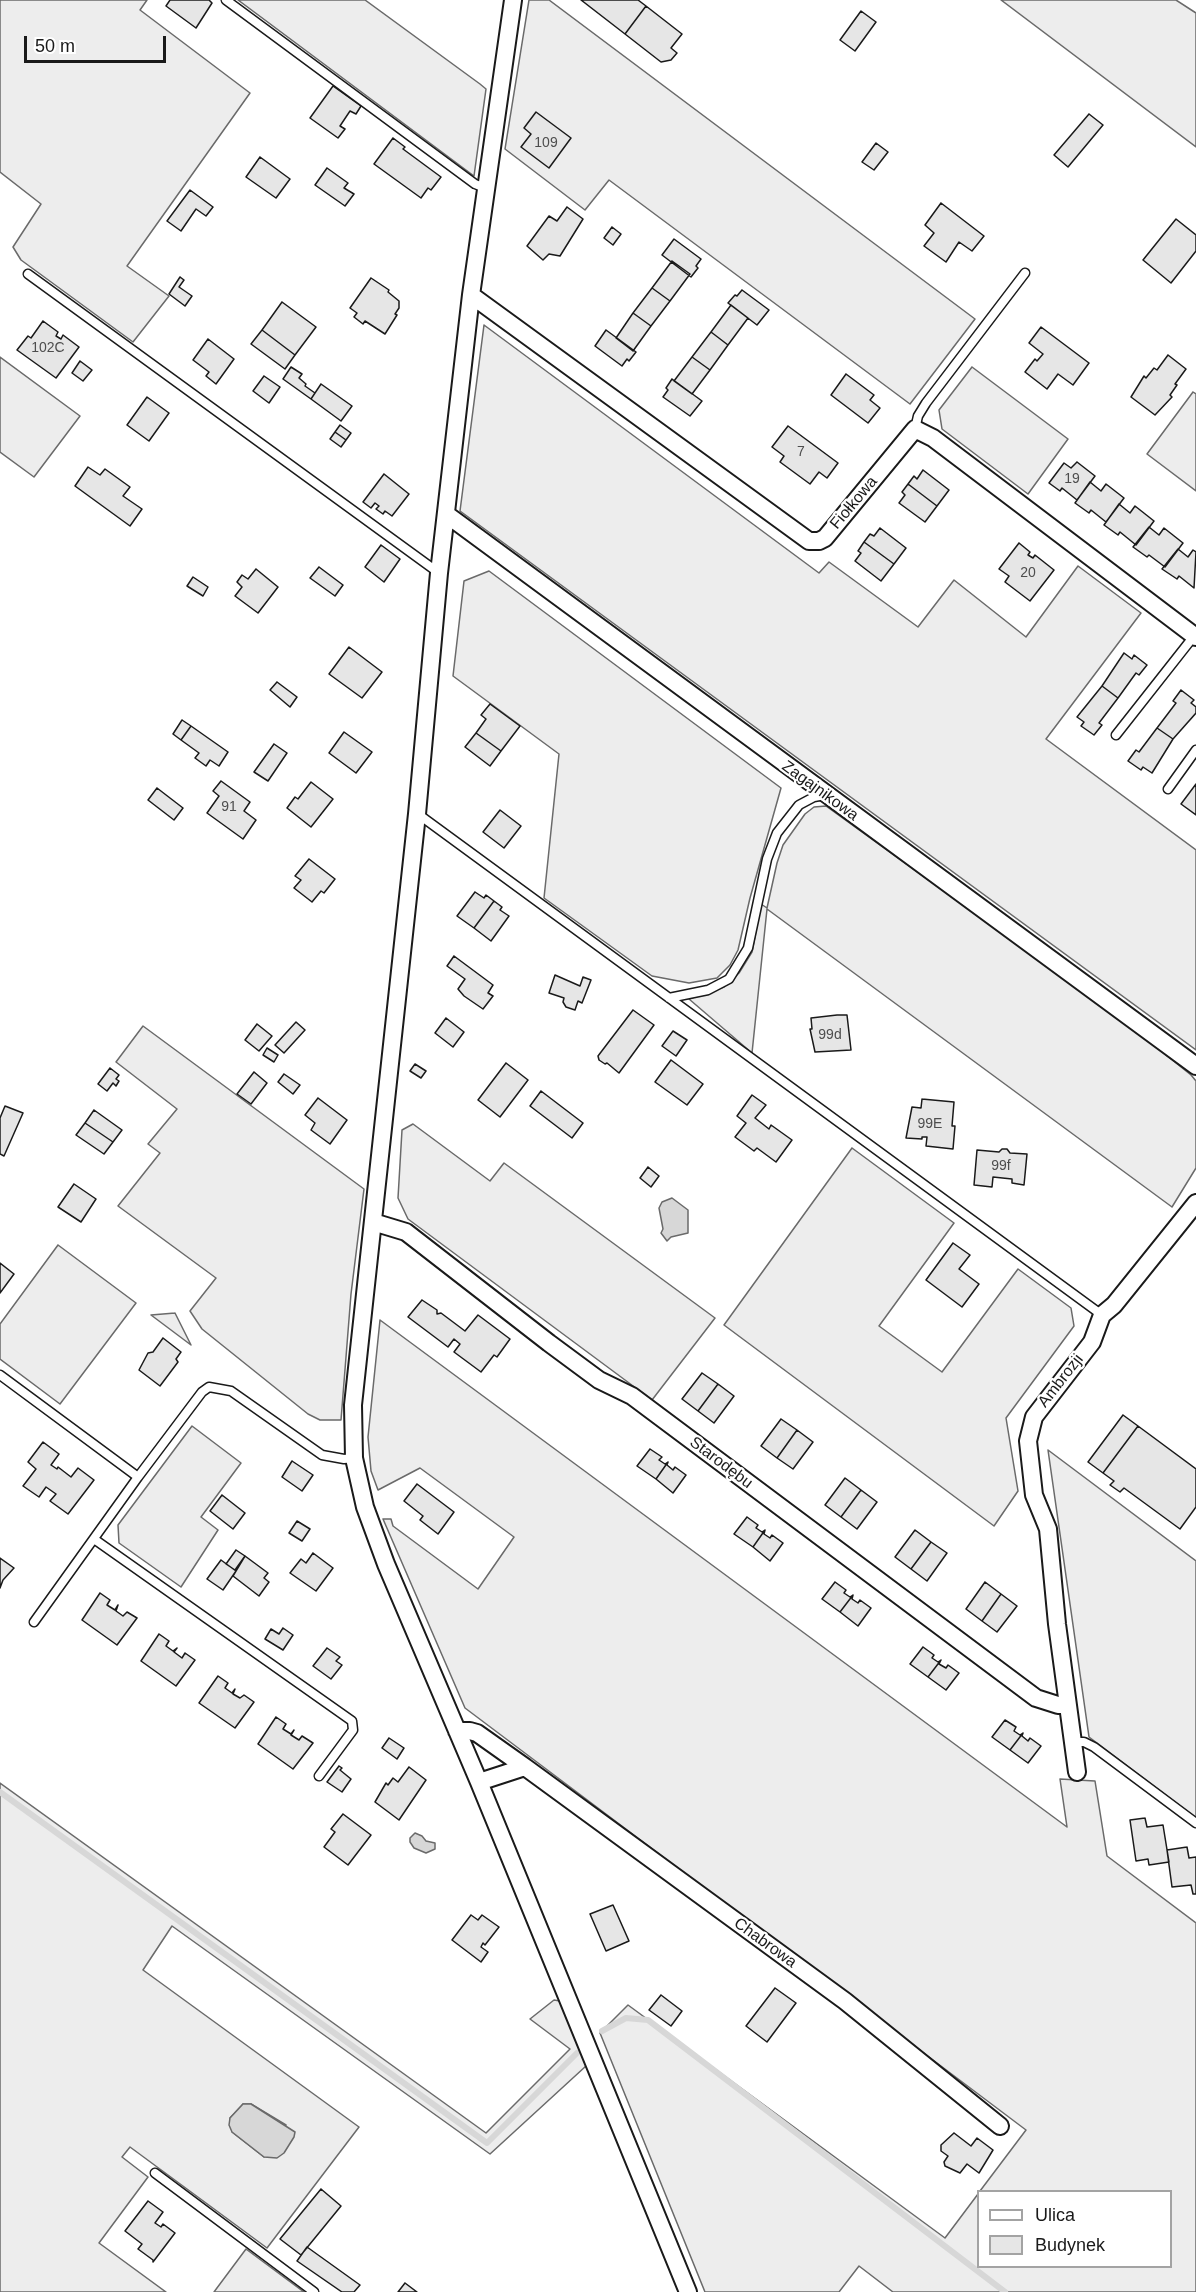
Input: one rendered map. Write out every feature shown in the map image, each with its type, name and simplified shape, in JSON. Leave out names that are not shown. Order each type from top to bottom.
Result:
[{"type":"street","points":[[513,0],[471,295],[439,573],[417,814],[353,1405],[354,1458],[365,1507],[386,1564],[479,1782],[688,2292]]},
{"type":"street","name":"Fiołkowa","points":[[471,295],[809,541],[819,541],[825,538],[915,429]]},
{"type":"street","points":[[915,429],[933,438],[1195,637]]},
{"type":"street","name":"Zagajnikowa","points":[[446,514],[1196,1066]]},
{"type":"street","name":"Ambrozji","points":[[1077,1772],[1056,1614],[1048,1528],[1034,1495],[1028,1441],[1034,1417],[1092,1342],[1102,1316],[1114,1305],[1196,1203]]},
{"type":"street","name":"Starodębu","points":[[373,1222],[406,1232],[599,1380],[632,1396],[1036,1698],[1058,1705],[1067,1704]]},
{"type":"street","name":"Chabrowa","points":[[457,1731],[477,1733],[525,1767],[845,2001],[1000,2126]]},
{"type":"street","points":[[479,1782],[525,1767]]},
{"type":"lane","points":[[226,0],[475,184],[485,188]]},
{"type":"lane","points":[[915,429],[918,416],[926,403],[1025,273]]},
{"type":"lane","points":[[28,274],[439,573]]},
{"type":"lane","points":[[1116,735],[1195,637]]},
{"type":"lane","points":[[1168,789],[1196,750]]},
{"type":"lane","points":[[669,998],[708,990],[729,979],[748,948],[767,859],[777,833],[799,805],[814,797],[826,795]]},
{"type":"lane","points":[[417,814],[1102,1316]]},
{"type":"lane","points":[[0,1375],[138,1477]]},
{"type":"lane","points":[[34,1622],[138,1477],[202,1392],[209,1387],[231,1391],[322,1455],[354,1458]]},
{"type":"lane","points":[[94,1539],[352,1721],[353,1730],[319,1776]]},
{"type":"lane","points":[[1073,1742],[1084,1742],[1094,1747],[1196,1823]]},
{"type":"lane","points":[[155,2174],[314,2292]]},
{"type":"shaded area","points":[[0,0],[147,0],[140,10],[250,93],[127,266],[169,296],[133,342],[21,260],[13,247],[41,204],[0,172]]},
{"type":"shaded area","points":[[238,0],[365,0],[480,84],[486,89],[474,176]]},
{"type":"shaded area","points":[[529,0],[549,0],[975,319],[910,404],[609,180],[585,210],[505,149]]},
{"type":"shaded area","points":[[1001,0],[1176,0],[1196,13],[1196,147]]},
{"type":"shaded area","points":[[484,325],[819,573],[829,562],[918,627],[954,580],[1026,637],[1078,566],[1141,613],[1046,739],[1196,850],[1196,1050],[460,511]]},
{"type":"shaded area","points":[[0,357],[80,416],[34,477],[0,452]]},
{"type":"shaded area","points":[[972,367],[1068,439],[1028,494],[942,429],[939,410]]},
{"type":"shaded area","points":[[1193,392],[1196,394],[1196,491],[1147,454]]},
{"type":"shaded area","points":[[489,571],[781,788],[738,950],[730,965],[717,978],[689,983],[652,976],[544,898],[559,754],[453,676],[464,581]]},
{"type":"shaded area","points":[[826,806],[1125,1022],[1191,1075],[1196,1081],[1196,1168],[1172,1207],[767,909],[752,1053],[689,999],[724,987],[739,973],[752,952],[761,904],[767,908],[783,845],[805,814],[814,807]]},
{"type":"shaded area","points":[[143,1026],[364,1189],[351,1294],[341,1420],[320,1420],[308,1414],[202,1329],[190,1311],[216,1278],[118,1206],[160,1153],[148,1144],[177,1109],[116,1062]]},
{"type":"shaded area","points":[[413,1124],[490,1181],[504,1163],[715,1318],[652,1400],[408,1219],[398,1198],[402,1130]]},
{"type":"shaded area","points":[[852,1148],[954,1223],[879,1326],[942,1372],[1018,1269],[1071,1308],[1074,1326],[1006,1418],[1018,1491],[994,1526],[724,1325]]},
{"type":"shaded area","points":[[672,1198],[688,1210],[688,1233],[671,1237],[667,1241],[661,1233],[663,1229],[659,1208],[662,1202]]},
{"type":"shaded area","points":[[58,1245],[136,1303],[60,1404],[0,1359],[0,1324]]},
{"type":"shaded area","points":[[175,1313],[191,1345],[151,1315]]},
{"type":"shaded area","points":[[380,1320],[1067,1827],[1060,1779],[1095,1781],[1107,1856],[1196,1923],[1196,2292],[893,2292],[859,2266],[839,2292],[705,2292],[600,2033],[628,2005],[945,2238],[977,2195],[977,2268],[1172,2268],[1172,2190],[981,2190],[1026,2130],[465,1708],[383,1519],[391,1519],[393,1526],[478,1589],[514,1537],[420,1468],[378,1490],[371,1471],[368,1437]]},
{"type":"shaded area","points":[[192,1426],[241,1463],[201,1517],[218,1530],[181,1587],[119,1543],[118,1525]]},
{"type":"shaded area","points":[[1048,1450],[1196,1561],[1196,1818],[1089,1737]]},
{"type":"shaded area","points":[[0,1783],[486,2133],[570,2049],[530,2019],[554,2000],[560,2001],[586,2066],[490,2154],[172,1926],[143,1970],[359,2127],[267,2248],[130,2147],[122,2157],[148,2177],[99,2243],[166,2292],[0,2292]],"holes":[[[243,2104],[251,2104],[286,2125],[264,2157],[232,2132],[230,2118]]]},
{"type":"shaded area","points":[[415,1833],[426,1841],[435,1843],[435,1849],[426,1853],[414,1848],[410,1838]]},
{"type":"shaded area","points":[[243,2104],[251,2104],[295,2132],[284,2153],[277,2158],[264,2157],[232,2132],[229,2125],[230,2118]]},
{"type":"shaded area","points":[[246,2249],[304,2292],[214,2292]]},
{"type":"building","points":[[170,0],[209,0],[212,3],[196,28],[166,6]]},
{"type":"building","points":[[581,0],[638,0],[646,6],[625,34]]},
{"type":"building","points":[[646,6],[682,34],[671,48],[677,53],[671,60],[661,62],[625,34]]},
{"type":"building","points":[[861,11],[876,22],[855,51],[840,40]]},
{"type":"building","points":[[333,86],[361,106],[356,114],[350,111],[340,126],[345,129],[338,138],[310,118]]},
{"type":"building","points":[[536,112],[571,138],[549,168],[521,147],[531,134],[524,128]]},
{"type":"building","points":[[1089,114],[1103,125],[1068,167],[1054,155]]},
{"type":"building","points":[[393,138],[405,147],[403,149],[441,177],[431,190],[428,188],[421,198],[374,164]]},
{"type":"building","points":[[876,143],[888,152],[874,170],[862,162]]},
{"type":"building","points":[[260,157],[290,179],[276,198],[246,177]]},
{"type":"building","points":[[327,168],[348,183],[344,188],[354,194],[345,206],[315,185]]},
{"type":"building","points":[[190,190],[213,207],[206,216],[196,209],[181,231],[167,221]]},
{"type":"building","points":[[941,203],[984,236],[972,251],[959,242],[946,262],[924,246],[934,233],[925,225]]},
{"type":"building","points":[[567,207],[583,219],[560,256],[549,254],[543,260],[527,246],[549,216],[557,221]]},
{"type":"building","points":[[1176,219],[1196,235],[1196,251],[1171,283],[1143,260]]},
{"type":"building","points":[[612,227],[621,234],[613,245],[604,238]]},
{"type":"building","points":[[674,239],[701,259],[691,277],[662,255]]},
{"type":"building","points":[[672,261],[690,274],[670,301],[652,288]]},
{"type":"building","points":[[180,277],[184,280],[179,287],[192,296],[185,306],[169,294]]},
{"type":"building","points":[[371,278],[389,290],[388,292],[399,301],[399,308],[395,314],[397,315],[385,334],[365,321],[363,324],[354,317],[357,313],[350,308]]},
{"type":"building","points":[[652,288],[670,301],[651,326],[633,313]]},
{"type":"building","points":[[742,290],[769,310],[757,325],[728,303]]},
{"type":"building","points":[[282,302],[316,327],[295,355],[262,330]]},
{"type":"building","points":[[731,305],[748,318],[728,345],[711,332]]},
{"type":"building","points":[[633,313],[651,326],[633,351],[616,338]]},
{"type":"building","points":[[43,321],[58,332],[56,336],[61,339],[63,335],[79,347],[56,378],[17,350],[28,336],[31,338]]},
{"type":"building","points":[[1041,327],[1089,363],[1073,385],[1058,374],[1047,389],[1025,372],[1035,359],[1037,361],[1043,354],[1029,343]]},
{"type":"building","points":[[262,330],[295,355],[285,369],[251,344]]},
{"type":"building","points":[[606,330],[636,352],[622,366],[595,346]]},
{"type":"building","points":[[711,332],[728,345],[710,370],[692,357]]},
{"type":"building","points":[[208,339],[234,359],[216,384],[206,376],[209,372],[193,360]]},
{"type":"building","points":[[1168,355],[1186,369],[1175,384],[1177,385],[1170,395],[1172,397],[1155,415],[1131,397],[1144,376],[1146,378],[1154,368],[1157,370]]},
{"type":"building","points":[[692,357],[710,370],[692,394],[674,381]]},
{"type":"building","points":[[80,361],[92,370],[83,381],[72,373]]},
{"type":"building","points":[[291,367],[302,374],[299,378],[315,393],[311,399],[283,379]]},
{"type":"building","points":[[846,374],[874,395],[870,400],[880,408],[868,423],[831,395]]},
{"type":"building","points":[[264,376],[280,387],[269,403],[253,391]]},
{"type":"building","points":[[672,379],[702,401],[690,416],[663,397]]},
{"type":"building","points":[[321,384],[352,406],[341,421],[311,399]]},
{"type":"building","points":[[147,397],[169,413],[149,441],[127,425]]},
{"type":"building","points":[[340,425],[351,433],[346,440],[335,432]]},
{"type":"building","points":[[788,426],[838,463],[827,478],[819,472],[810,484],[780,462],[784,456],[772,447]]},
{"type":"building","points":[[335,432],[346,440],[341,447],[330,439]]},
{"type":"building","points":[[1077,462],[1095,476],[1077,500],[1062,488],[1060,491],[1049,483],[1064,463],[1071,468]]},
{"type":"building","points":[[88,467],[100,475],[105,469],[130,487],[123,496],[142,509],[130,526],[75,486]]},
{"type":"building","points":[[923,470],[949,490],[937,506],[908,484],[914,476],[917,479]]},
{"type":"building","points":[[384,474],[409,494],[392,516],[376,509],[379,506],[375,503],[371,508],[363,502]]},
{"type":"building","points":[[1090,482],[1101,491],[1106,484],[1124,498],[1106,522],[1091,510],[1089,513],[1075,503]]},
{"type":"building","points":[[908,484],[937,506],[925,522],[899,503],[905,495],[902,492]]},
{"type":"building","points":[[1119,504],[1130,513],[1135,506],[1154,521],[1136,545],[1120,532],[1118,535],[1104,525]]},
{"type":"building","points":[[1149,527],[1159,535],[1164,528],[1183,543],[1165,567],[1133,547]]},
{"type":"building","points":[[880,528],[906,548],[894,564],[864,542],[870,534],[874,536]]},
{"type":"building","points":[[864,542],[894,564],[881,581],[855,561],[861,553],[858,551]]},
{"type":"building","points":[[1019,543],[1030,552],[1028,555],[1033,558],[1035,555],[1054,570],[1030,601],[1005,582],[1009,576],[999,569]]},
{"type":"building","points":[[381,545],[400,559],[384,582],[365,567]]},
{"type":"building","points":[[1178,549],[1188,557],[1193,550],[1196,552],[1194,588],[1179,576],[1177,579],[1162,569]]},
{"type":"building","points":[[319,567],[343,585],[335,596],[310,578]]},
{"type":"building","points":[[256,569],[278,587],[258,613],[235,596],[242,587],[237,582],[242,575],[248,579]]},
{"type":"building","points":[[193,577],[208,587],[203,596],[187,586]]},
{"type":"building","points":[[349,647],[382,672],[362,698],[329,674]]},
{"type":"building","points":[[1124,653],[1132,659],[1134,655],[1147,665],[1139,675],[1136,673],[1118,698],[1102,686]]},
{"type":"building","points":[[277,682],[297,697],[290,707],[270,690]]},
{"type":"building","points":[[1102,686],[1118,698],[1099,723],[1102,725],[1094,735],[1081,726],[1084,722],[1077,717]]},
{"type":"building","points":[[1181,690],[1194,700],[1191,703],[1196,707],[1196,713],[1173,739],[1157,728],[1176,703],[1173,701]]},
{"type":"building","points":[[490,704],[520,726],[501,751],[476,733],[486,719],[481,715]]},
{"type":"building","points":[[182,720],[191,726],[181,740],[173,734]]},
{"type":"building","points":[[191,726],[228,752],[219,766],[210,760],[206,766],[195,758],[199,753],[181,740]]},
{"type":"building","points":[[1157,728],[1173,739],[1152,773],[1143,767],[1141,770],[1128,761],[1136,750],[1139,752]]},
{"type":"building","points":[[344,732],[372,752],[356,773],[329,753]]},
{"type":"building","points":[[476,733],[501,751],[490,766],[465,747]]},
{"type":"building","points":[[274,744],[287,753],[268,781],[254,772]]},
{"type":"building","points":[[221,781],[250,802],[244,811],[256,820],[243,839],[207,813],[219,796],[213,791]]},
{"type":"building","points":[[311,782],[333,799],[311,827],[287,808],[295,797],[298,799]]},
{"type":"building","points":[[1196,784],[1196,815],[1181,804]]},
{"type":"building","points":[[157,788],[183,808],[174,820],[148,800]]},
{"type":"building","points":[[500,810],[521,826],[504,848],[483,832]]},
{"type":"building","points":[[309,859],[335,879],[324,893],[321,891],[312,902],[294,888],[301,880],[295,876]]},
{"type":"building","points":[[475,892],[484,898],[486,895],[494,901],[474,928],[457,916]]},
{"type":"building","points":[[494,901],[502,907],[500,910],[509,916],[491,941],[474,928]]},
{"type":"building","points":[[454,956],[493,985],[488,993],[493,996],[483,1009],[458,989],[465,979],[447,966]]},
{"type":"building","points":[[555,975],[580,986],[583,977],[591,980],[582,1003],[578,1001],[575,1010],[566,1007],[563,1002],[564,998],[549,993]]},
{"type":"building","points":[[633,1010],[654,1025],[619,1073],[607,1063],[599,1060],[598,1056]]},
{"type":"building","points":[[847,1015],[851,1050],[815,1052],[810,1029],[812,1029],[811,1018]]},
{"type":"building","points":[[446,1018],[464,1032],[453,1047],[435,1033]]},
{"type":"building","points":[[296,1022],[305,1030],[284,1053],[275,1045]]},
{"type":"building","points":[[257,1024],[272,1036],[259,1051],[245,1040]]},
{"type":"building","points":[[673,1031],[687,1040],[676,1056],[662,1046]]},
{"type":"building","points":[[267,1048],[278,1055],[274,1062],[263,1055]]},
{"type":"building","points":[[671,1060],[703,1084],[687,1105],[655,1082]]},
{"type":"building","points":[[506,1063],[528,1080],[500,1117],[478,1100]]},
{"type":"building","points":[[415,1064],[426,1071],[421,1078],[410,1071]]},
{"type":"building","points":[[110,1068],[119,1075],[116,1079],[119,1081],[116,1086],[113,1083],[107,1091],[98,1084]]},
{"type":"building","points":[[254,1072],[267,1083],[251,1104],[237,1094]]},
{"type":"building","points":[[284,1074],[300,1085],[293,1094],[278,1082]]},
{"type":"building","points":[[541,1091],[583,1123],[572,1138],[530,1106]]},
{"type":"building","points":[[752,1095],[766,1105],[755,1118],[769,1129],[771,1125],[792,1140],[776,1162],[757,1148],[754,1151],[735,1137],[746,1123],[737,1116]]},
{"type":"building","points":[[318,1098],[347,1120],[330,1144],[311,1130],[315,1123],[305,1115]]},
{"type":"building","points":[[922,1099],[954,1102],[953,1149],[926,1146],[927,1137],[906,1138],[912,1107],[921,1108]]},
{"type":"building","points":[[5,1106],[23,1113],[4,1156],[0,1154],[0,1118]]},
{"type":"building","points":[[94,1110],[122,1130],[113,1142],[85,1123]]},
{"type":"building","points":[[85,1123],[113,1142],[104,1154],[76,1135]]},
{"type":"building","points":[[1007,1149],[1010,1153],[1027,1154],[1024,1185],[1012,1183],[1012,1179],[993,1177],[992,1187],[974,1185],[977,1150],[999,1152]]},
{"type":"building","points":[[648,1167],[659,1176],[651,1187],[640,1178]]},
{"type":"building","points":[[74,1184],[96,1199],[81,1222],[58,1207]]},
{"type":"building","points":[[953,1243],[970,1255],[959,1269],[979,1284],[962,1307],[926,1280]]},
{"type":"building","points":[[0,1263],[14,1274],[0,1293]]},
{"type":"building","points":[[422,1300],[437,1310],[437,1314],[441,1313],[465,1331],[478,1315],[510,1339],[497,1357],[494,1355],[481,1372],[454,1352],[460,1344],[454,1339],[448,1347],[408,1317]]},
{"type":"building","points":[[163,1338],[181,1352],[176,1359],[178,1362],[160,1386],[139,1370],[148,1353],[153,1352]]},
{"type":"building","points":[[702,1373],[718,1384],[698,1411],[682,1399]]},
{"type":"building","points":[[718,1384],[734,1396],[714,1423],[698,1411]]},
{"type":"building","points":[[1123,1415],[1138,1426],[1103,1473],[1088,1462]]},
{"type":"building","points":[[781,1419],[797,1430],[777,1458],[761,1446]]},
{"type":"building","points":[[1138,1426],[1196,1469],[1196,1507],[1180,1529],[1124,1488],[1120,1492],[1110,1485],[1114,1481],[1103,1473]]},
{"type":"building","points":[[797,1430],[813,1442],[793,1469],[777,1458]]},
{"type":"building","points":[[43,1442],[59,1454],[51,1465],[57,1469],[58,1467],[71,1477],[78,1468],[94,1480],[68,1514],[50,1501],[56,1494],[46,1487],[39,1497],[23,1486],[36,1469],[28,1462]]},
{"type":"building","points":[[650,1449],[662,1457],[659,1460],[665,1464],[668,1462],[656,1479],[637,1466]]},
{"type":"building","points":[[292,1461],[313,1475],[302,1491],[282,1477]]},
{"type":"building","points":[[668,1462],[667,1465],[673,1470],[675,1467],[686,1475],[673,1493],[656,1479]]},
{"type":"building","points":[[845,1478],[861,1490],[841,1517],[825,1505]]},
{"type":"building","points":[[417,1484],[454,1512],[438,1534],[420,1520],[423,1516],[404,1501]]},
{"type":"building","points":[[861,1490],[877,1502],[857,1529],[841,1517]]},
{"type":"building","points":[[222,1495],[245,1513],[233,1529],[210,1511]]},
{"type":"building","points":[[747,1517],[758,1525],[756,1528],[762,1532],[765,1530],[753,1547],[734,1534]]},
{"type":"building","points":[[297,1521],[310,1529],[302,1541],[289,1533]]},
{"type":"building","points":[[765,1530],[764,1534],[770,1538],[772,1535],[783,1543],[770,1561],[753,1547]]},
{"type":"building","points":[[915,1530],[931,1542],[911,1569],[895,1557]]},
{"type":"building","points":[[931,1542],[947,1553],[927,1581],[911,1569]]},
{"type":"building","points":[[236,1550],[245,1556],[235,1570],[226,1564]]},
{"type":"building","points":[[313,1553],[333,1568],[316,1591],[290,1573],[301,1559],[306,1563]]},
{"type":"building","points":[[245,1556],[268,1573],[264,1578],[269,1582],[259,1596],[233,1576]]},
{"type":"building","points":[[0,1558],[14,1568],[3,1580],[0,1588]]},
{"type":"building","points":[[221,1560],[236,1571],[223,1590],[207,1579]]},
{"type":"building","points":[[835,1582],[846,1590],[844,1593],[850,1597],[853,1595],[840,1612],[822,1599]]},
{"type":"building","points":[[985,1582],[1001,1594],[982,1621],[966,1609]]},
{"type":"building","points":[[100,1593],[110,1600],[107,1605],[115,1610],[118,1605],[116,1611],[123,1616],[127,1612],[137,1618],[117,1645],[82,1620]]},
{"type":"building","points":[[1001,1594],[1017,1606],[997,1632],[982,1621]]},
{"type":"building","points":[[853,1595],[852,1599],[858,1603],[860,1600],[871,1608],[858,1626],[840,1612]]},
{"type":"building","points":[[283,1628],[293,1635],[283,1650],[265,1639],[271,1629],[279,1634]]},
{"type":"building","points":[[159,1634],[169,1641],[166,1646],[173,1651],[177,1648],[174,1652],[182,1658],[185,1653],[195,1660],[176,1686],[141,1661]]},
{"type":"building","points":[[923,1647],[934,1655],[932,1658],[938,1662],[941,1660],[928,1677],[910,1664]]},
{"type":"building","points":[[327,1648],[340,1657],[336,1661],[342,1665],[331,1679],[313,1666]]},
{"type":"building","points":[[941,1660],[939,1664],[946,1668],[948,1665],[959,1673],[946,1690],[928,1677]]},
{"type":"building","points":[[218,1676],[228,1683],[225,1688],[232,1693],[235,1689],[233,1694],[240,1698],[244,1695],[254,1702],[235,1728],[199,1703]]},
{"type":"building","points":[[276,1717],[286,1724],[283,1729],[291,1734],[294,1730],[291,1735],[299,1740],[302,1736],[313,1743],[293,1769],[258,1744]]},
{"type":"building","points":[[1005,1720],[1016,1727],[1014,1731],[1020,1735],[1023,1733],[1010,1750],[992,1737]]},
{"type":"building","points":[[1023,1733],[1022,1736],[1028,1741],[1030,1738],[1041,1746],[1028,1763],[1010,1750]]},
{"type":"building","points":[[389,1738],[404,1748],[397,1759],[382,1748]]},
{"type":"building","points":[[339,1766],[342,1768],[340,1770],[351,1779],[342,1792],[327,1782]]},
{"type":"building","points":[[409,1767],[426,1780],[399,1820],[375,1802],[386,1783],[388,1785],[393,1778],[398,1782]]},
{"type":"building","points":[[343,1814],[371,1835],[348,1865],[324,1847],[335,1832],[331,1829]]},
{"type":"building","points":[[1145,1818],[1147,1827],[1163,1825],[1169,1862],[1149,1865],[1148,1859],[1136,1861],[1130,1820]]},
{"type":"building","points":[[1187,1847],[1189,1858],[1196,1857],[1196,1894],[1193,1894],[1191,1885],[1172,1887],[1167,1850]]},
{"type":"building","points":[[613,1905],[629,1941],[606,1951],[590,1914]]},
{"type":"building","points":[[471,1915],[478,1920],[482,1915],[499,1927],[485,1945],[483,1943],[481,1947],[488,1952],[481,1962],[452,1940]]},
{"type":"building","points":[[775,1988],[796,2003],[767,2042],[746,2026]]},
{"type":"building","points":[[661,1995],[682,2011],[671,2026],[649,2010]]},
{"type":"building","points":[[954,2133],[971,2146],[977,2138],[993,2150],[979,2173],[967,2164],[960,2173],[945,2166],[944,2162],[948,2156],[941,2151],[941,2145]]},
{"type":"building","points":[[321,2189],[341,2206],[301,2255],[280,2239]]},
{"type":"building","points":[[148,2201],[163,2212],[155,2223],[161,2227],[163,2224],[175,2233],[153,2262],[138,2249],[142,2244],[125,2231]]},
{"type":"building","points":[[307,2247],[360,2285],[354,2292],[342,2292],[297,2261]]},
{"type":"building","points":[[405,2283],[417,2292],[398,2292]]},
{"type":"waterway","points":[[0,1792],[487,2143],[577,2053]]},
{"type":"waterway","points":[[602,2031],[626,2018],[648,2020],[1005,2292]]}]
